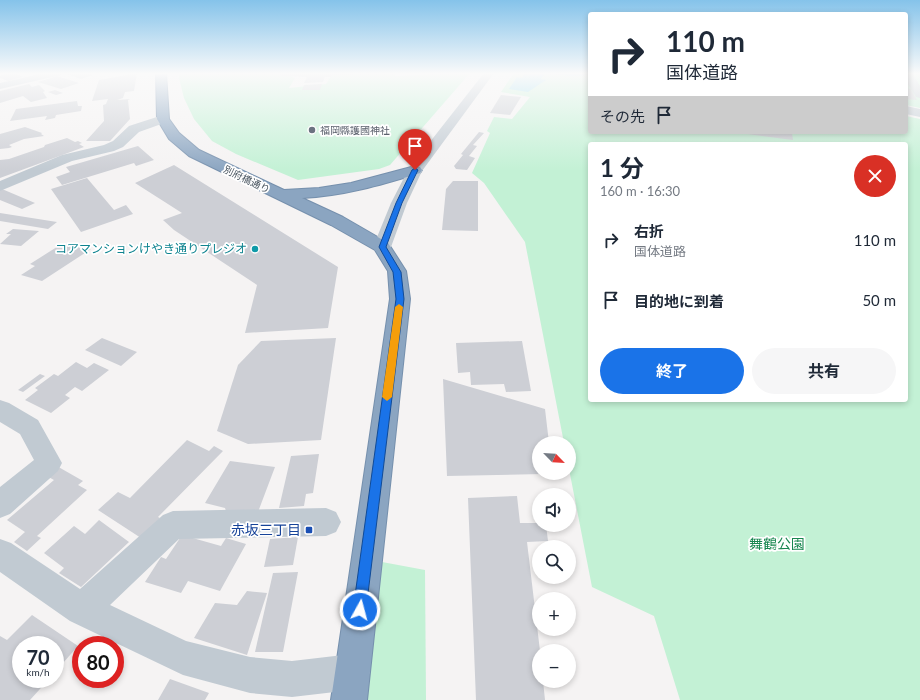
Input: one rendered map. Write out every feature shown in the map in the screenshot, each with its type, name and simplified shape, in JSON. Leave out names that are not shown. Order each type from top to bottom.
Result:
[{"type":"highway","points":[[162,106],[163,119]]},
{"type":"highway","name":"別府橋通り","points":[[163,119],[174,136],[194,153],[337,221],[382,247]]},
{"type":"highway","points":[[278,194],[303,194],[367,186],[415,170]]},
{"type":"highway","points":[[350,686],[400,299],[397,272],[382,247]]},
{"type":"street","points":[[382,247],[399,203],[415,170],[464,106]]},
{"type":"street","points":[[908,110],[920,113]]},
{"type":"street","points":[[0,186],[67,158],[109,148],[118,144],[134,129],[163,119]]},
{"type":"street","points":[[0,410],[29,426],[49,463],[0,505]]},
{"type":"street","points":[[82,609],[173,525],[326,522]]},
{"type":"street","points":[[4,564],[82,609],[183,658],[250,675],[350,686]]},
{"type":"green space","points":[[188,106],[442,106],[390,165],[379,169],[298,180],[236,154],[212,141],[194,119]]},
{"type":"green space","name":"舞鶴公園","points":[[523,106],[588,106],[588,134],[908,134],[908,116],[920,119],[920,700],[680,700],[654,616],[592,587],[576,505],[576,488],[573,488],[571,480],[576,480],[576,436],[563,436],[525,242],[484,183],[472,173],[490,133],[487,131],[494,117],[512,119]]},
{"type":"green space","points":[[909,106],[920,106],[920,108]]},
{"type":"green space","points":[[382,562],[425,570],[426,700],[367,700]]},
{"type":"building","points":[[41,106],[82,106],[81,111],[56,115],[55,118],[45,120],[47,116],[10,121],[16,109]]},
{"type":"building","points":[[103,106],[129,106],[130,119],[110,141],[86,141],[104,121]]},
{"type":"building","points":[[494,106],[516,106],[510,115],[490,113]]},
{"type":"building","points":[[25,127],[42,133],[41,134],[44,136],[24,139],[9,145],[12,147],[0,149],[0,134]]},
{"type":"building","points":[[479,132],[484,133],[473,145],[477,146],[469,156],[475,158],[467,170],[456,169],[454,166],[463,155],[461,154]]},
{"type":"building","points":[[748,134],[792,134],[793,140]]},
{"type":"building","points":[[67,138],[75,142],[78,141],[82,143],[79,144],[84,147],[0,178],[0,160],[9,159]]},
{"type":"building","points":[[138,146],[154,160],[136,166],[134,163],[62,185],[56,177],[70,172],[66,167]]},
{"type":"building","name":"コアマンションけやき通りプレジオ","points":[[174,165],[338,267],[328,328],[245,333],[257,285],[174,230],[163,220],[182,213],[135,183]]},
{"type":"building","points":[[87,178],[114,210],[126,205],[133,214],[81,232],[51,189]]},
{"type":"building","points":[[453,181],[478,181],[478,231],[442,230],[446,189]]},
{"type":"building","points":[[2,189],[35,203],[22,209],[0,200],[0,190]]},
{"type":"building","points":[[0,213],[57,222],[48,229],[0,221]]},
{"type":"building","points":[[13,229],[39,231],[21,246],[0,244],[11,234],[6,234]]},
{"type":"building","points":[[68,243],[91,249],[42,281],[21,275],[35,266],[30,264],[60,245],[63,246]]},
{"type":"building","points":[[102,338],[137,352],[121,366],[85,350]]},
{"type":"building","points":[[336,338],[321,440],[248,444],[217,431],[238,365],[261,341]]},
{"type":"building","points":[[522,341],[531,391],[506,392],[504,384],[471,385],[470,372],[458,373],[456,343]]},
{"type":"building","points":[[76,362],[87,368],[94,363],[109,370],[82,391],[75,387],[65,395],[70,398],[51,413],[25,400],[38,390],[35,388],[54,374],[58,376]]},
{"type":"building","points":[[40,374],[45,376],[23,392],[18,390]]},
{"type":"building","points":[[443,379],[545,409],[548,436],[532,436],[532,474],[447,476]]},
{"type":"building","points":[[187,440],[209,451],[214,446],[223,451],[158,517],[160,518],[141,538],[98,510],[118,492],[130,498]]},
{"type":"building","points":[[319,454],[313,493],[306,494],[304,506],[279,508],[291,456]]},
{"type":"building","points":[[230,461],[275,467],[258,512],[226,511],[225,508],[205,503]]},
{"type":"building","points":[[55,465],[83,481],[78,485],[87,490],[37,536],[41,538],[27,551],[14,542],[25,532],[7,520],[54,480],[43,474]]},
{"type":"building","points":[[517,496],[520,523],[532,523],[532,532],[547,532],[548,540],[532,540],[532,542],[527,542],[533,592],[532,636],[538,636],[539,644],[532,644],[532,688],[544,688],[545,700],[476,700],[468,498]]},
{"type":"building","points":[[99,520],[129,542],[81,587],[59,573],[64,568],[44,553],[74,526],[85,534]]},
{"type":"building","points":[[182,535],[221,546],[226,538],[246,544],[220,591],[188,581],[181,593],[145,582],[161,557],[166,559]]},
{"type":"building","points":[[298,537],[293,565],[264,567],[270,539]]},
{"type":"building","points":[[298,572],[283,652],[255,652],[273,573]]},
{"type":"building","points":[[247,591],[267,593],[247,655],[194,638],[215,603],[237,605]]},
{"type":"building","points":[[32,615],[63,636],[12,636],[12,688],[41,688],[30,700],[0,700],[0,636],[7,640]]},
{"type":"building","points":[[64,637],[72,642],[72,653],[64,662]]},
{"type":"building","points":[[170,679],[209,693],[205,700],[158,700]]},
{"type":"slow traffic","points":[[387,397],[399,307]]},
{"type":"place","name":"福岡縣護國神社","points":[[312,130]]},
{"type":"place","name":"コアマンションけやき通りプレジオ","points":[[255,249]]},
{"type":"place","name":"赤坂三丁目","points":[[309,530]]},
{"type":"route","points":[[360,610],[400,299],[397,272],[388,254],[382,247],[393,217],[415,170]]}]
